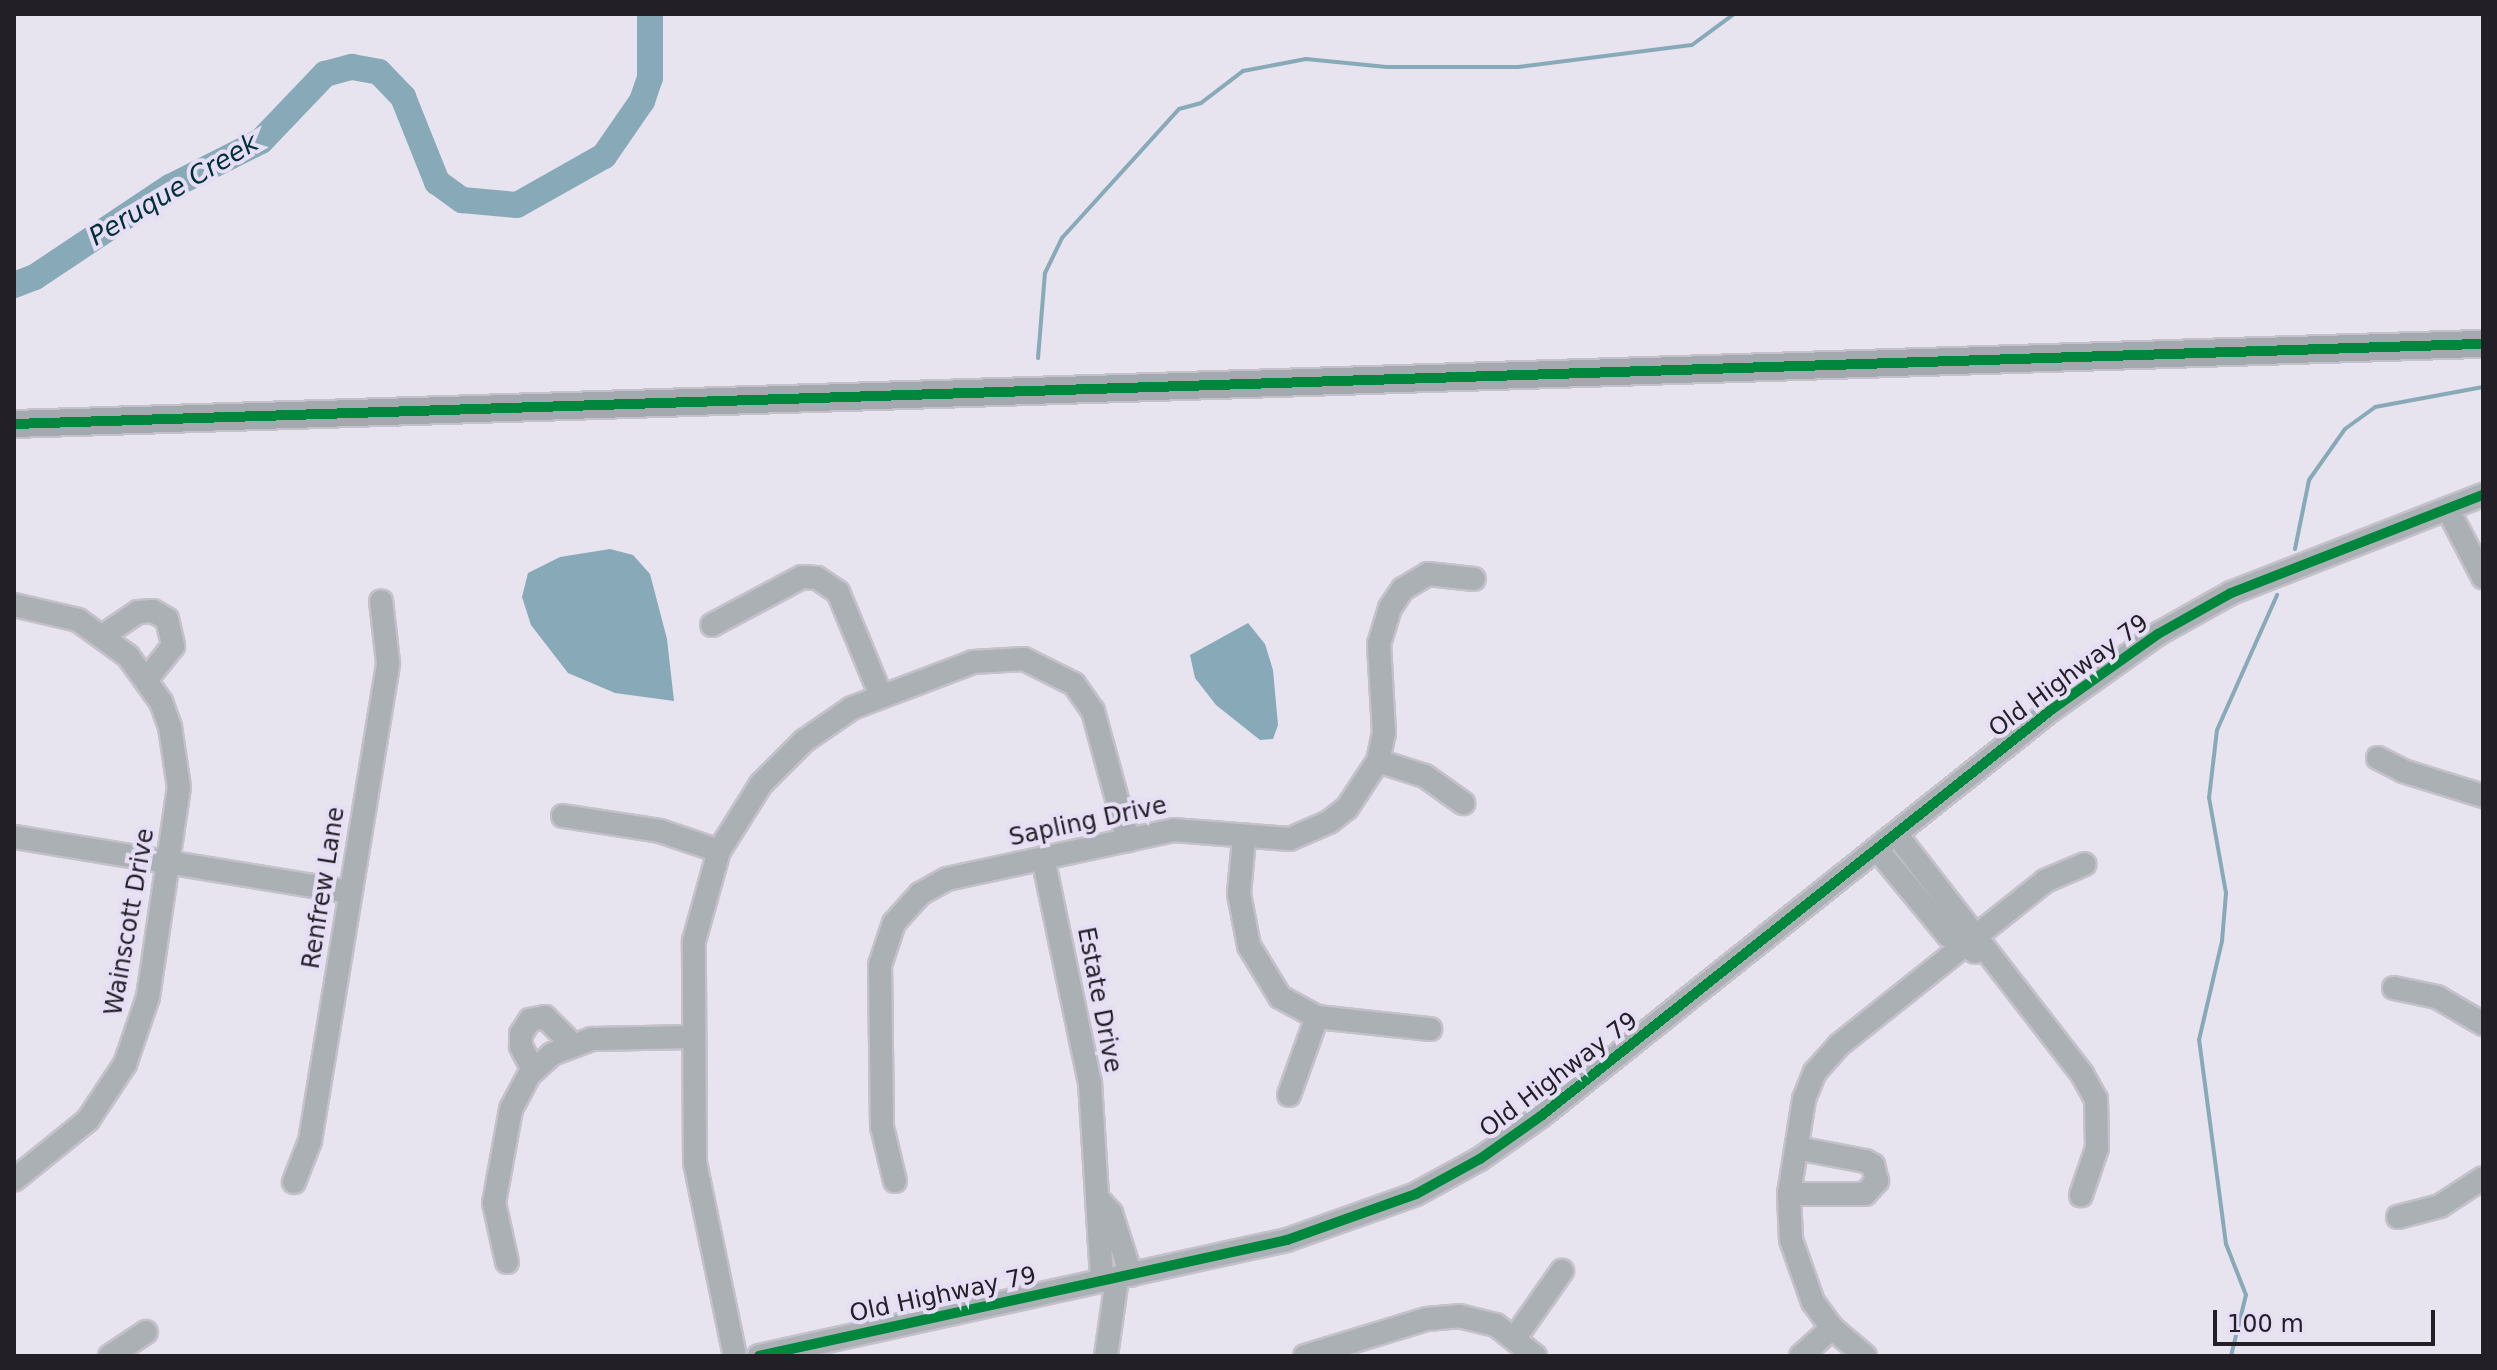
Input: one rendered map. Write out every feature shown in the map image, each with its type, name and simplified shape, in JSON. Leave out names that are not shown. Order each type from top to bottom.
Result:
[{"type":"main road","points":[[14,424],[2483,344]]},
{"type":"street","name":"Old Highway 79","points":[[759,1356],[1117,1278],[1349,1222],[1480,1159],[1626,1050],[2051,710],[2158,634],[2265,580],[2483,495]]},
{"type":"street","points":[[2448,510],[2483,577]]},
{"type":"street","name":"Sapling Drive","points":[[895,1181],[882,1114],[879,984],[887,939],[907,908],[932,886],[1128,840],[1189,829],[1244,839],[1290,839],[1329,822],[1347,808],[1378,761],[1384,733],[1379,644],[1390,608],[1415,578],[1440,573],[1474,579]]},
{"type":"street","points":[[712,625],[802,577],[817,578],[838,592],[881,696]]},
{"type":"street","name":"Renfrew Lane","points":[[294,1182],[310,1141],[388,663],[381,601]]},
{"type":"street","name":"Wainscott Drive","points":[[14,605],[78,620],[104,635],[147,679],[166,714],[178,758],[179,787],[148,997],[125,1064],[88,1120],[14,1180]]},
{"type":"street","points":[[104,635],[138,612],[153,611],[167,619],[173,646],[147,679]]},
{"type":"street","points":[[735,1356],[698,1191],[693,1037],[694,941],[719,851],[761,784],[794,749],[830,721],[881,696],[991,658],[1024,659],[1059,673],[1093,711],[1128,840]]},
{"type":"street","points":[[2378,758],[2403,771],[2483,796]]},
{"type":"street","points":[[1378,761],[1425,776],[1463,803]]},
{"type":"street","points":[[563,816],[660,831],[719,851]]},
{"type":"street","points":[[1896,834],[1970,940],[1990,959],[2069,1057],[2096,1099],[2097,1148],[2081,1195]]},
{"type":"street","points":[[14,837],[349,892]]},
{"type":"street","points":[[1244,839],[1239,894],[1254,960],[1280,997],[1317,1017],[1430,1029]]},
{"type":"street","points":[[1877,849],[1948,935],[1970,940]]},
{"type":"street","name":"Estate Drive","points":[[1043,858],[1087,1059],[1099,1200],[1117,1278],[1106,1356]]},
{"type":"street","points":[[1865,1356],[1832,1328],[1813,1302],[1796,1263],[1789,1194],[1804,1099],[1826,1057],[2045,881],[2085,864]]},
{"type":"street","points":[[2394,988],[2437,997],[2483,1024]]},
{"type":"street","points":[[533,1070],[521,1046],[521,1034],[530,1020],[545,1017],[572,1044]]},
{"type":"street","points":[[1289,1095],[1317,1017]]},
{"type":"street","points":[[507,1262],[494,1203],[511,1109],[533,1070],[572,1044],[592,1039],[693,1037]]},
{"type":"street","points":[[1789,1194],[1865,1194],[1877,1181],[1873,1165],[1865,1161],[1797,1148]]},
{"type":"street","points":[[2398,1217],[2440,1206],[2483,1178]]},
{"type":"street","points":[[1515,1338],[1562,1271]]},
{"type":"street","points":[[1305,1356],[1438,1318],[1482,1320],[1515,1338],[1535,1356]]},
{"type":"street","points":[[1801,1356],[1832,1328]]},
{"type":"street","points":[[110,1356],[146,1332]]},
{"type":"water","points":[[610,549],[633,555],[650,574],[667,639],[674,701],[615,693],[568,673],[531,625],[522,597],[528,573],[560,557]]},
{"type":"water","points":[[1248,623],[1265,644],[1273,670],[1278,725],[1273,739],[1260,740],[1216,705],[1195,678],[1190,655]]},
{"type":"waterway","name":"Peruque Creek","points":[[14,285],[35,277],[170,187],[261,141],[325,74],[352,67],[379,72],[403,97],[437,182],[462,200],[517,205],[604,156],[642,101],[650,78],[650,14]]},
{"type":"waterway","points":[[1038,358],[1045,273],[1062,238],[1179,109],[1201,103],[1243,71],[1306,59],[1387,67],[1518,67],[1692,45],[1734,14]]},
{"type":"waterway","points":[[2295,549],[2309,480],[2345,429],[2375,407],[2483,387]]},
{"type":"waterway","points":[[2231,1356],[2246,1295],[2226,1244],[2199,1040],[2222,941],[2226,893],[2209,798],[2217,730],[2277,595]]},
{"type":"cycle path","points":[[14,424],[2483,344]]},
{"type":"cycle path","points":[[759,1356],[1287,1240],[1416,1194],[1480,1159],[1541,1116],[2051,710],[2158,634],[2231,593],[2483,495]]}]
